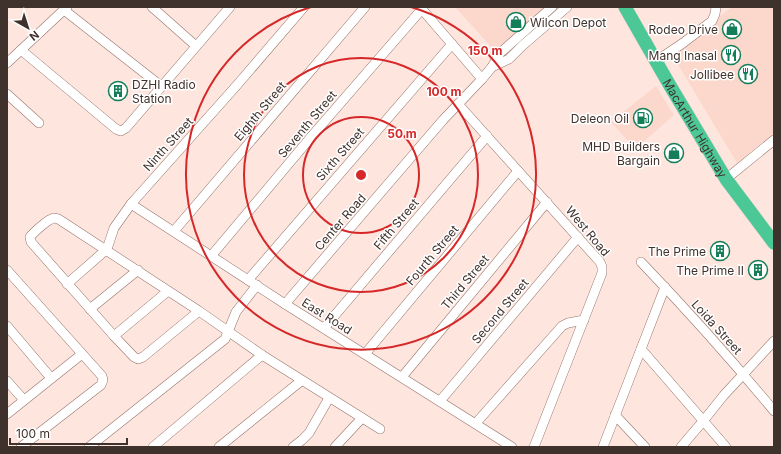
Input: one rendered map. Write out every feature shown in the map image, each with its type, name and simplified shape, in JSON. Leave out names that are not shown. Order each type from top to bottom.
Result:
[{"type":"highway","name":"MacArthur Highway","points":[[625,7],[726,179],[774,242]]},
{"type":"street","points":[[152,7],[196,46]]},
{"type":"street","points":[[22,50],[116,129],[121,131],[126,128],[230,7]]},
{"type":"street","name":"Ninth Street","points":[[107,249],[114,228],[131,204],[238,85],[304,7]]},
{"type":"street","name":"Eighth Street","points":[[174,231],[365,7]]},
{"type":"street","points":[[492,67],[500,53],[552,7]]},
{"type":"street","name":"Center Road","points":[[286,304],[458,104],[492,67],[509,59],[567,7]]},
{"type":"street","points":[[656,62],[712,21],[716,7]]},
{"type":"street","points":[[7,64],[65,8],[161,86]]},
{"type":"street","points":[[421,8],[482,79]]},
{"type":"street","name":"Seventh Street","points":[[212,256],[421,8]]},
{"type":"street","name":"Sixth Street","points":[[248,280],[452,44]]},
{"type":"street","points":[[7,94],[39,123]]},
{"type":"street","name":"West Road","points":[[458,104],[578,237],[600,262],[602,267],[602,273],[534,447]]},
{"type":"street","name":"Fifth Street","points":[[324,328],[487,136]]},
{"type":"street","points":[[726,179],[774,140]]},
{"type":"street","name":"Fourth Street","points":[[365,354],[518,171]]},
{"type":"street","name":"Third Street","points":[[402,377],[547,202]]},
{"type":"street","name":"East Road","points":[[131,204],[257,286],[512,447]]},
{"type":"street","points":[[199,311],[143,357],[138,359],[134,357],[114,336],[67,284],[31,242],[30,237],[50,220],[54,218],[60,220],[107,249],[199,311],[262,356],[380,428]]},
{"type":"street","name":"Second Street","points":[[440,401],[578,237]]},
{"type":"street","points":[[67,284],[107,249]]},
{"type":"street","name":"Loida Street","points":[[641,262],[774,410]]},
{"type":"street","points":[[7,270],[102,376],[103,380],[101,385],[21,447]]},
{"type":"street","points":[[90,309],[138,270]]},
{"type":"street","points":[[89,447],[225,339],[236,312],[257,286]]},
{"type":"street","points":[[603,447],[665,287]]},
{"type":"street","points":[[114,336],[168,291]]},
{"type":"street","points":[[476,424],[562,326],[568,323],[584,320]]},
{"type":"street","points":[[7,326],[52,378]]},
{"type":"street","points":[[680,447],[724,395],[774,341]]},
{"type":"street","points":[[641,349],[726,447]]},
{"type":"street","points":[[7,414],[82,354]]},
{"type":"street","points":[[153,447],[262,356]]},
{"type":"street","points":[[219,447],[301,380]]},
{"type":"street","points":[[7,381],[24,400]]},
{"type":"street","points":[[294,447],[309,433],[330,398]]},
{"type":"street","points":[[615,415],[645,447]]},
{"type":"street","points":[[335,447],[362,418]]},
{"type":"shaded area","points":[[455,7],[547,7],[514,36],[494,50]]},
{"type":"shaded area","points":[[732,7],[774,7],[774,133],[737,163],[671,53]]},
{"type":"shaded area","name":"Deleon Oil","points":[[656,86],[674,115],[635,149],[611,122]]},
{"type":"place","name":"Wilcon Depot","points":[[516,22]]},
{"type":"place","name":"Rodeo Drive","points":[[732,29]]},
{"type":"place","name":"Mang Inasal","points":[[731,55]]},
{"type":"place","name":"Jollibee","points":[[748,74]]},
{"type":"place","name":"DZHI Radio Station","points":[[118,91]]},
{"type":"place","name":"Deleon Oil","points":[[643,118]]},
{"type":"place","name":"MHD Builders Bargain","points":[[674,153]]},
{"type":"place","name":"The Prime","points":[[720,251]]},
{"type":"place","name":"The Prime II","points":[[758,270]]}]
